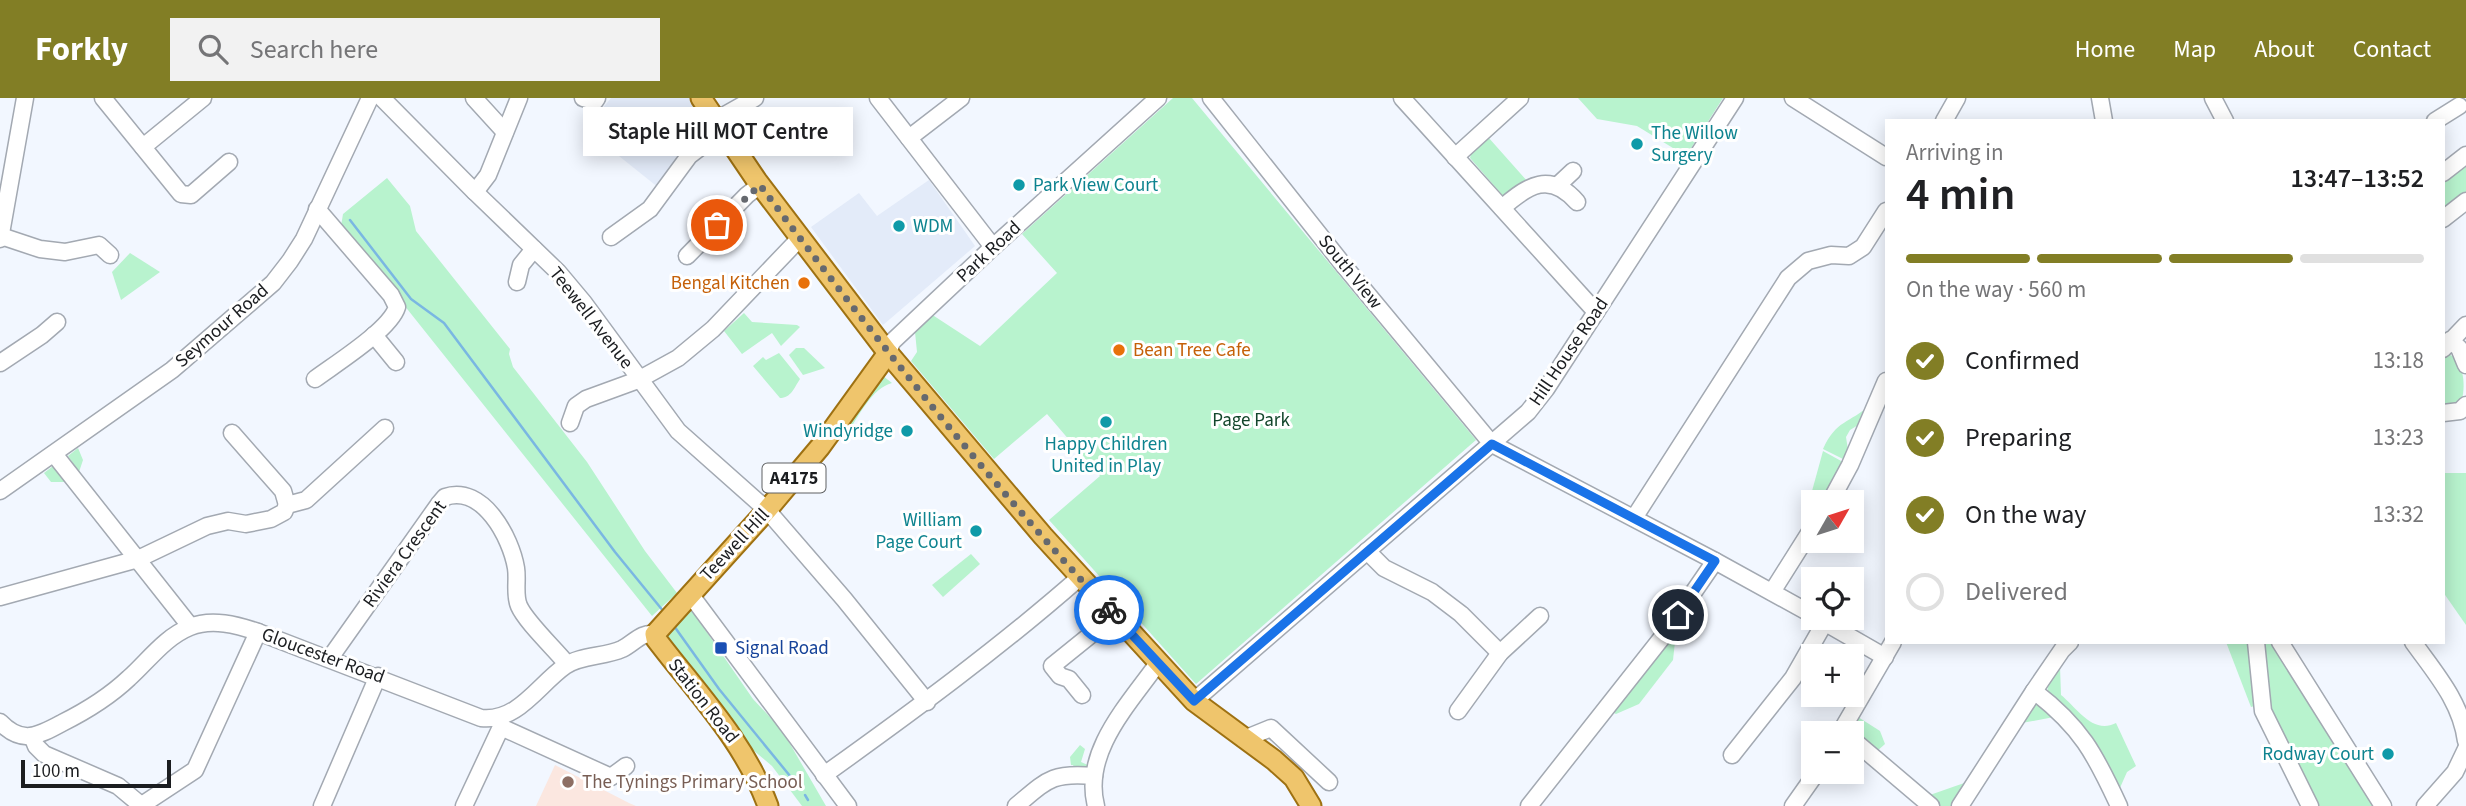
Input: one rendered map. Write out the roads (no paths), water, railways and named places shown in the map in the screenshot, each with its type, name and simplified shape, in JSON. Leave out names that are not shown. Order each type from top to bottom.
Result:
[{"type":"main road","points":[[701,98],[760,185],[888,354],[1079,578],[1194,701],[1294,778],[1311,806]]},
{"type":"main road","name":"Teewell Hill","points":[[658,630],[820,447],[888,354]]},
{"type":"main road","name":"Station Road","points":[[658,630],[656,639],[734,738],[752,766],[768,806]]},
{"type":"street","points":[[25,98],[0,238],[65,252],[99,245],[110,255]]},
{"type":"street","points":[[103,98],[181,194],[191,195],[229,162]]},
{"type":"street","points":[[143,147],[203,98]]},
{"type":"street","name":"Seymour Road","points":[[0,491],[172,370],[273,283],[298,250],[370,98]]},
{"type":"street","name":"Teewell Avenue","points":[[382,98],[558,272],[678,431],[767,510],[844,599],[927,702]]},
{"type":"street","points":[[474,98],[505,132]]},
{"type":"street","points":[[475,192],[488,175],[519,98]]},
{"type":"street","points":[[583,98],[595,101],[597,98]]},
{"type":"street","points":[[611,237],[632,231],[689,156],[720,125],[755,98]]},
{"type":"street","points":[[878,98],[993,247]]},
{"type":"street","points":[[909,138],[961,98]]},
{"type":"street","name":"Park Road","points":[[888,354],[892,342],[1158,98]]},
{"type":"street","name":"South View","points":[[1211,98],[1345,267],[1492,444]]},
{"type":"street","points":[[1402,98],[1596,312]]},
{"type":"street","points":[[1455,157],[1502,104],[1520,98]]},
{"type":"street","name":"Hill House Road","points":[[1194,701],[1528,412],[1546,389],[1735,98]]},
{"type":"street","points":[[1793,98],[1885,156]]},
{"type":"street","points":[[1945,119],[1957,98]]},
{"type":"street","points":[[2100,98],[2104,119]]},
{"type":"street","points":[[2220,110],[2233,98]]},
{"type":"street","points":[[2439,119],[2464,108]]},
{"type":"street","points":[[2445,171],[2466,155]]},
{"type":"street","points":[[1558,185],[1573,172]]},
{"type":"street","points":[[687,256],[760,185]]},
{"type":"street","points":[[1502,208],[1528,188],[1558,185],[1566,189],[1577,202]]},
{"type":"street","points":[[2445,217],[2466,201]]},
{"type":"street","points":[[315,379],[374,335],[394,316],[397,307],[396,302],[317,209]]},
{"type":"street","points":[[1634,518],[1788,278],[1808,261],[1831,255],[1849,256],[1863,247],[1885,213]]},
{"type":"street","points":[[570,423],[576,406],[586,399],[638,380],[678,358],[713,329],[800,238]]},
{"type":"street","points":[[517,282],[521,265],[534,249]]},
{"type":"street","points":[[0,363],[57,322]]},
{"type":"street","points":[[2466,325],[2447,344],[2465,359],[2466,365]]},
{"type":"street","points":[[374,335],[396,362]]},
{"type":"street","points":[[1836,490],[1885,384]]},
{"type":"street","points":[[2445,413],[2460,411],[2466,405]]},
{"type":"street","points":[[287,505],[306,500],[385,428]]},
{"type":"street","points":[[0,597],[138,559],[207,526],[228,521],[246,524],[271,519],[284,512],[287,505],[283,491],[232,433]]},
{"type":"street","points":[[1492,444],[1801,608]]},
{"type":"street","points":[[0,722],[16,735],[32,736],[88,710],[127,680],[166,642],[190,626],[54,454]]},
{"type":"street","name":"Riviera Crescent","points":[[330,658],[439,504],[445,497],[463,494],[474,499],[491,514],[500,528],[513,554],[518,605],[567,664]]},
{"type":"street","points":[[1772,592],[1801,546]]},
{"type":"street","points":[[1367,551],[1384,568],[1432,592],[1461,614],[1500,653]]},
{"type":"street","points":[[1529,806],[1664,635],[1715,561]]},
{"type":"street","points":[[824,775],[927,702],[1019,630],[1079,578]]},
{"type":"street","points":[[687,598],[848,806]]},
{"type":"street","points":[[1082,695],[1069,679],[1060,676],[1052,666],[1114,616]]},
{"type":"street","points":[[1458,711],[1500,653],[1540,616]]},
{"type":"street","name":"Gloucester Road","points":[[190,626],[222,623],[238,625],[378,676],[481,718],[500,722],[611,777],[626,766]]},
{"type":"street","points":[[464,806],[500,722],[567,664],[618,650],[646,633],[658,630]]},
{"type":"street","points":[[1732,755],[1793,678],[1813,630]]},
{"type":"street","points":[[1839,630],[1885,657]]},
{"type":"street","points":[[32,736],[36,746],[44,754],[118,786],[142,806],[195,769],[258,632]]},
{"type":"street","points":[[1852,721],[1892,644]]},
{"type":"street","points":[[1960,806],[2034,691],[2068,644]]},
{"type":"street","points":[[2256,644],[2263,711],[2310,806]]},
{"type":"street","points":[[2281,644],[2384,806]]},
{"type":"street","points":[[2414,644],[2451,696],[2463,721],[2466,741]]},
{"type":"street","points":[[1096,806],[1093,794],[1094,776],[1106,737],[1158,663]]},
{"type":"street","points":[[322,806],[378,676]]},
{"type":"street","points":[[2034,691],[2074,726],[2095,754],[2119,806]]},
{"type":"street","points":[[1244,738],[1271,728],[1329,782]]},
{"type":"street","points":[[2425,806],[2455,772],[2466,749]]},
{"type":"street","points":[[1864,750],[1931,806]]},
{"type":"street","points":[[1016,806],[1057,775],[1094,776]]},
{"type":"street","points":[[1793,806],[1804,798]]},
{"type":"waterway","points":[[350,220],[411,299],[444,323],[615,552],[664,612]]},
{"type":"waterway","points":[[674,626],[719,689],[799,787]]},
{"type":"waterway","points":[[805,795],[808,800]]},
{"type":"place","name":"The Willow Surgery","points":[[1637,144]]},
{"type":"place","name":"Park View Court","points":[[1019,185]]},
{"type":"place","name":"Staple Hill MOT Centre","points":[[717,225]]},
{"type":"place","name":"WDM","points":[[899,226]]},
{"type":"place","name":"Bengal Kitchen","points":[[804,283]]},
{"type":"place","name":"Bean Tree Cafe","points":[[1119,350]]},
{"type":"place","name":"Happy Children United in Play","points":[[1106,422]]},
{"type":"place","name":"Windyridge","points":[[907,431]]},
{"type":"place","name":"William Page Court","points":[[976,531]]},
{"type":"place","name":"Signal Road","points":[[721,648]]},
{"type":"place","name":"Rodway Court","points":[[2388,754]]},
{"type":"place","name":"The Tynings Primary School","points":[[568,782]]},
{"type":"park label","name":"Page Park","points":[[1251,420]]}]
